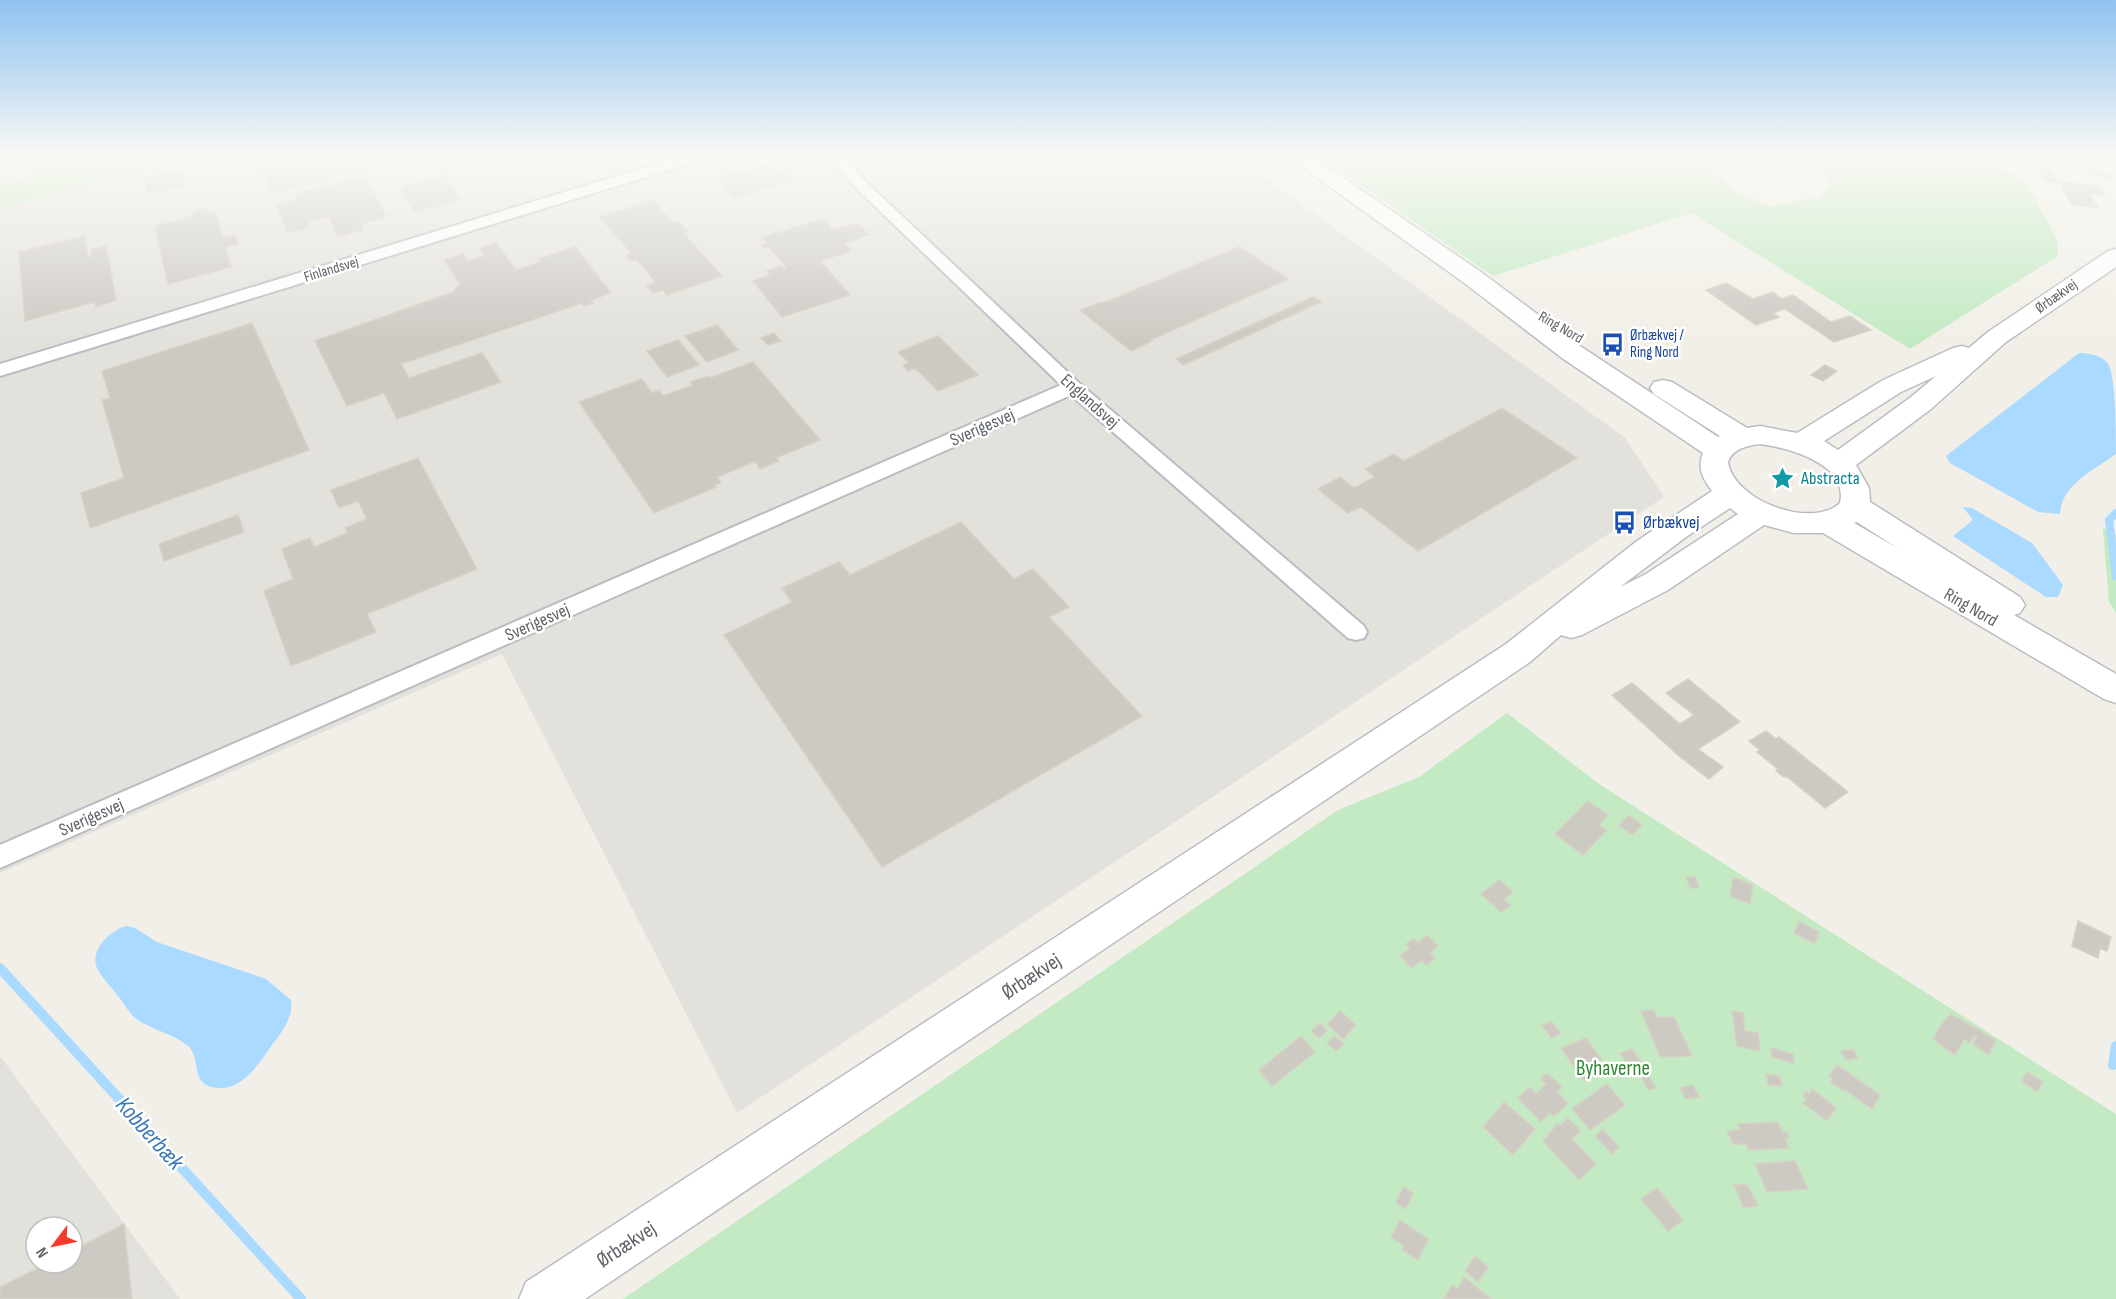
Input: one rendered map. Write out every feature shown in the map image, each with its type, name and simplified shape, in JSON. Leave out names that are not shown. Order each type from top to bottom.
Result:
[{"type":"street","name":"Finlandsvej","points":[[0,370],[498,218]]},
{"type":"street","name":"Englandsvej","points":[[895,218],[1073,387],[1356,632]]},
{"type":"street","name":"Ring Nord","points":[[1386,218],[1472,277],[1571,352],[1729,443]]},
{"type":"street","name":"Ørbækvej","points":[[1838,464],[1921,403],[1996,337],[2116,256]]},
{"type":"street","name":"Ørbækvej","points":[[1801,443],[1892,386],[1996,337]]},
{"type":"street","name":"Sverigesvej","points":[[0,856],[1073,387]]},
{"type":"street","points":[[1780,437],[1801,443],[1821,452],[1838,464],[1850,478],[1856,493],[1841,514],[1807,524],[1784,520],[1761,513],[1731,493],[1718,478],[1714,463],[1729,443],[1780,437]]},
{"type":"street","name":"Ørbækvej","points":[[543,1299],[1518,653],[1613,574],[1695,515],[1731,493]]},
{"type":"street","name":"Ørbækvej","points":[[1518,653],[1657,582],[1761,513]]},
{"type":"street","name":"Ring Nord","points":[[1841,514],[2116,675]]},
{"type":"street","name":"Ring Nord","points":[[1841,514],[2116,690]]},
{"type":"shaded area","points":[[0,218],[1320,218],[1625,438],[1664,497],[737,1113],[502,654],[0,873]]},
{"type":"shaded area","points":[[0,1056],[180,1299],[0,1299]]},
{"type":"green space","points":[[1408,218],[1676,218],[1493,276]]},
{"type":"green space","points":[[1698,218],[2045,218],[2057,239],[2058,256],[1910,349]]},
{"type":"green space","points":[[2103,528],[2116,535],[2116,613],[2109,602]]},
{"type":"green space","name":"Byhaverne","points":[[1507,713],[1599,784],[2116,1114],[2116,1299],[623,1299],[1338,810],[1419,777]]},
{"type":"water","points":[[2079,353],[2100,357],[2109,365],[2114,395],[2116,454],[2072,486],[2062,504],[2060,514],[2038,512],[1950,463],[1946,456]]},
{"type":"water","points":[[1963,507],[1972,508],[2032,543],[2063,585],[2058,597],[2046,597],[1953,536],[1973,520]]},
{"type":"water","points":[[126,926],[135,928],[157,942],[266,979],[291,1000],[288,1021],[247,1077],[226,1088],[209,1086],[199,1077],[192,1050],[187,1045],[150,1027],[130,1012],[102,977],[96,963],[98,949],[102,943],[113,932]]},
{"type":"building","points":[[187,218],[217,218],[223,238],[235,235],[238,244],[225,247],[231,267],[168,284],[155,226]]},
{"type":"building","points":[[282,218],[323,218],[308,222],[310,227],[287,233]]},
{"type":"building","points":[[330,218],[384,218],[360,224],[363,230],[337,237]]},
{"type":"building","points":[[601,218],[668,218],[673,223],[678,221],[689,232],[683,233],[722,276],[667,295],[663,290],[653,293],[647,286],[656,282],[637,260],[632,261],[627,256],[632,254]]},
{"type":"building","points":[[823,219],[832,230],[857,223],[869,235],[844,243],[851,251],[820,261],[850,295],[782,317],[753,281],[770,275],[767,271],[781,266],[783,269],[787,268],[769,247],[764,248],[761,245],[767,243],[762,237]]},
{"type":"building","points":[[85,236],[88,257],[92,256],[91,250],[106,246],[116,300],[96,307],[95,302],[25,321],[19,252]]},
{"type":"building","points":[[496,243],[516,270],[541,262],[538,259],[575,247],[611,293],[591,300],[593,303],[584,306],[582,303],[401,364],[409,378],[482,353],[501,382],[397,419],[384,393],[347,406],[315,341],[453,292],[460,284],[444,260],[463,254],[468,261],[484,256],[479,249]]},
{"type":"building","points":[[1239,247],[1288,279],[1150,340],[1152,341],[1131,351],[1080,310],[1103,303]]},
{"type":"building","points":[[1726,283],[1753,299],[1773,292],[1782,299],[1793,295],[1831,322],[1850,316],[1871,330],[1834,342],[1785,309],[1773,313],[1779,317],[1756,325],[1706,290]]},
{"type":"building","points":[[1313,297],[1321,302],[1183,365],[1176,359]]},
{"type":"building","points":[[252,323],[309,450],[90,528],[81,493],[124,478],[102,400],[110,398],[102,371]]},
{"type":"building","points":[[717,325],[738,350],[707,362],[685,336]]},
{"type":"building","points":[[774,333],[781,341],[768,345],[761,338]]},
{"type":"building","points":[[938,336],[978,375],[938,391],[915,368],[908,371],[903,365],[909,363],[898,352]]},
{"type":"building","points":[[678,340],[699,365],[667,377],[647,351]]},
{"type":"building","points":[[753,362],[820,440],[776,458],[779,461],[760,469],[755,461],[717,477],[721,483],[715,485],[716,487],[654,513],[579,402],[642,379],[652,393],[659,390],[663,396],[693,385],[690,382],[708,376],[710,378]]},
{"type":"building","points":[[1825,365],[1837,371],[1823,381],[1811,375]]},
{"type":"building","points":[[1502,408],[1577,458],[1418,551],[1361,507],[1348,513],[1318,489],[1340,477],[1354,488],[1375,477],[1365,469],[1394,454],[1404,461]]},
{"type":"building","points":[[418,458],[477,569],[367,614],[376,632],[291,666],[264,591],[293,579],[282,549],[310,538],[314,547],[347,533],[345,528],[367,519],[358,501],[339,508],[331,490]]},
{"type":"building","points":[[238,515],[244,532],[164,561],[159,544]]},
{"type":"building","points":[[961,522],[1014,579],[1033,569],[1069,607],[1049,617],[1142,716],[882,867],[724,635],[792,602],[782,588],[839,562],[850,575]]},
{"type":"building","points":[[1688,679],[1740,722],[1698,749],[1723,767],[1709,779],[1679,756],[1612,695],[1632,683],[1680,724],[1694,715],[1666,693]]},
{"type":"building","points":[[1766,731],[1776,739],[1779,737],[1848,792],[1825,808],[1786,776],[1776,771],[1778,769],[1757,752],[1760,750],[1749,741]]},
{"type":"building","points":[[1588,801],[1608,815],[1599,825],[1607,830],[1583,855],[1555,834]]},
{"type":"building","points":[[1629,815],[1642,825],[1632,835],[1619,825]]},
{"type":"building","points":[[1686,877],[1695,877],[1699,888],[1690,888]]},
{"type":"building","points":[[1733,877],[1753,885],[1750,904],[1730,896]]},
{"type":"building","points":[[1499,880],[1513,892],[1504,899],[1511,905],[1501,912],[1481,894]]},
{"type":"building","points":[[1799,921],[1819,932],[1815,944],[1794,933]]},
{"type":"building","points":[[2078,921],[2111,937],[2107,951],[2100,948],[2098,958],[2072,946]]},
{"type":"building","points":[[1427,935],[1438,946],[1430,953],[1435,958],[1426,965],[1422,960],[1412,968],[1400,956],[1410,948],[1406,944],[1414,939],[1418,943]]},
{"type":"building","points":[[1654,1010],[1657,1018],[1674,1017],[1692,1056],[1660,1057],[1641,1011]]},
{"type":"building","points":[[1340,1011],[1356,1025],[1343,1039],[1327,1024]]},
{"type":"building","points":[[1732,1011],[1743,1013],[1745,1031],[1758,1033],[1760,1051],[1737,1046]]},
{"type":"building","points":[[1951,1014],[1996,1040],[1989,1055],[1973,1044],[1977,1036],[1974,1035],[1970,1043],[1964,1039],[1955,1055],[1933,1039],[1942,1023]]},
{"type":"building","points":[[1551,1021],[1561,1033],[1552,1038],[1542,1026]]},
{"type":"building","points":[[1320,1023],[1327,1031],[1319,1038],[1311,1031]]},
{"type":"building","points":[[1301,1036],[1315,1052],[1272,1086],[1259,1070]]},
{"type":"building","points":[[1334,1036],[1344,1044],[1336,1051],[1327,1043]]},
{"type":"building","points":[[1586,1038],[1602,1060],[1597,1062],[1604,1072],[1584,1081],[1561,1048]]},
{"type":"building","points":[[1771,1048],[1793,1054],[1794,1063],[1772,1057]]},
{"type":"building","points":[[1632,1049],[1641,1062],[1629,1066],[1620,1053]]},
{"type":"building","points":[[1853,1049],[1858,1058],[1846,1060],[1841,1051]]},
{"type":"building","points":[[1837,1065],[1880,1095],[1872,1109],[1831,1082],[1833,1078],[1829,1076]]},
{"type":"building","points":[[2027,1072],[2043,1082],[2037,1092],[2022,1081]]},
{"type":"building","points":[[1547,1073],[1562,1087],[1557,1092],[1568,1103],[1554,1116],[1550,1113],[1541,1122],[1518,1098],[1530,1087],[1536,1094],[1546,1084],[1541,1079]]},
{"type":"building","points":[[1647,1073],[1656,1088],[1648,1090],[1640,1075]]},
{"type":"building","points":[[1766,1074],[1780,1076],[1782,1086],[1768,1085]]},
{"type":"building","points":[[1607,1084],[1625,1105],[1590,1130],[1572,1109]]},
{"type":"building","points":[[1693,1085],[1699,1097],[1686,1099],[1680,1088]]},
{"type":"building","points":[[1812,1089],[1836,1108],[1827,1121],[1803,1103],[1807,1099],[1803,1096],[1806,1091],[1809,1094]]},
{"type":"building","points":[[1504,1102],[1535,1129],[1513,1155],[1483,1127]]},
{"type":"building","points":[[1568,1118],[1581,1131],[1572,1139],[1596,1164],[1579,1180],[1543,1141],[1558,1123],[1560,1126]]},
{"type":"building","points":[[1778,1122],[1783,1133],[1787,1132],[1789,1138],[1785,1138],[1789,1148],[1749,1150],[1746,1144],[1733,1144],[1727,1131],[1740,1130],[1738,1124]]},
{"type":"building","points":[[1603,1129],[1619,1147],[1612,1154],[1595,1136]]},
{"type":"building","points":[[1795,1161],[1808,1189],[1767,1192],[1755,1164]]},
{"type":"building","points":[[1747,1184],[1758,1206],[1744,1208],[1734,1185]]},
{"type":"building","points":[[1403,1187],[1413,1193],[1406,1209],[1396,1203]]},
{"type":"building","points":[[1657,1188],[1683,1220],[1668,1231],[1641,1199]]},
{"type":"building","points":[[1400,1220],[1428,1239],[1418,1260],[1402,1250],[1404,1246],[1391,1237]]},
{"type":"building","points":[[124,1224],[132,1299],[0,1299],[0,1287],[24,1275],[84,1275],[84,1245]]},
{"type":"building","points":[[1475,1256],[1488,1267],[1478,1282],[1465,1271]]},
{"type":"building","points":[[1464,1277],[1491,1299],[1444,1299],[1452,1285],[1458,1289]]},
{"type":"waterway","name":"Kobberbæk","points":[[2116,513],[2109,520],[2116,576]]},
{"type":"waterway","name":"Kobberbæk","points":[[0,968],[301,1299]]},
{"type":"waterway","name":"Kobberbæk","points":[[2113,1065],[2116,1046]]},
{"type":"place","name":"Ørbækvej / Ring Nord","points":[[1612,344]]},
{"type":"place","name":"Abstracta","points":[[1783,478]]},
{"type":"place","name":"Ørbækvej","points":[[1625,522]]}]
